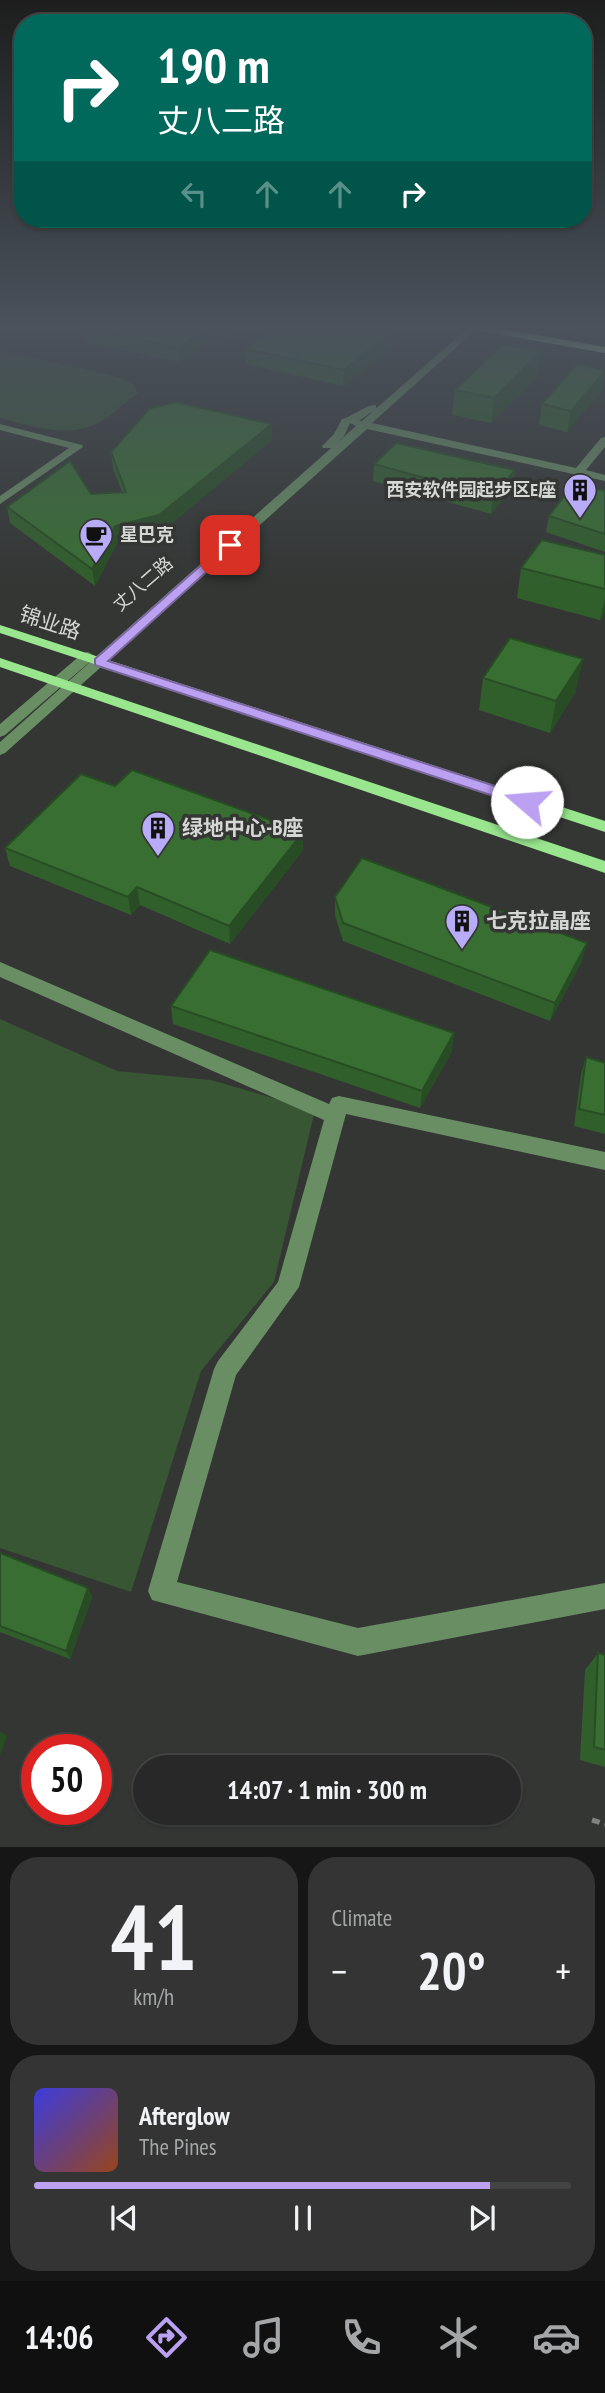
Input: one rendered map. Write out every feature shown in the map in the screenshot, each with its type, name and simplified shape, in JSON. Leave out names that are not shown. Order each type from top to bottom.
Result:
[{"type":"main road","name":"锦业路","points":[[0,629],[605,827]]},
{"type":"main road","points":[[0,662],[605,867]]},
{"type":"street","name":"丈八二路","points":[[0,732],[93,660],[375,411]]},
{"type":"street","name":"丈八二路","points":[[93,660],[339,436],[346,421],[365,420]]},
{"type":"street","points":[[365,420],[581,469],[605,478]]},
{"type":"street","points":[[0,427],[78,447],[0,501]]},
{"type":"street","points":[[581,469],[605,440]]},
{"type":"street","points":[[581,469],[605,471]]},
{"type":"street","name":"丈八二路","points":[[0,750],[64,684]]},
{"type":"street","points":[[0,969],[336,1116]]},
{"type":"street","points":[[605,1161],[339,1104],[288,1287],[226,1369],[161,1591],[358,1642],[605,1596]]},
{"type":"path","points":[[592,1820],[605,1824]]},
{"type":"green space","points":[[0,411],[116,411],[86,428],[62,431],[0,418]]},
{"type":"green space","points":[[0,1019],[117,1071],[211,1080],[315,1110],[274,1282],[201,1371],[131,1592],[0,1548]]},
{"type":"building","points":[[147,411],[216,411],[272,424],[159,515],[115,526],[92,569],[7,507],[70,461],[91,494],[126,492],[111,452]]},
{"type":"building","points":[[396,443],[515,470],[493,497],[374,464]]},
{"type":"building","points":[[574,483],[605,491],[605,534],[549,516]]},
{"type":"building","points":[[542,540],[605,555],[605,589],[521,568]]},
{"type":"building","points":[[510,638],[583,659],[556,701],[483,678]]},
{"type":"building","name":"绿地中心-B座","points":[[132,770],[303,832],[229,926],[137,887],[128,897],[5,848],[81,774],[115,786]]},
{"type":"building","name":"七克拉晶座","points":[[362,858],[587,943],[555,1003],[343,923],[335,897]]},
{"type":"building","points":[[210,950],[454,1033],[422,1091],[171,1006]]},
{"type":"building","points":[[586,1057],[605,1063],[605,1115],[579,1109]]},
{"type":"building","points":[[0,1553],[88,1588],[66,1651],[0,1626]]},
{"type":"building","points":[[598,1653],[605,1655],[605,1750],[594,1747]]},
{"type":"place","name":"西安软件园起步区E座","points":[[580,520]]},
{"type":"place","name":"星巴克","points":[[96,565]]},
{"type":"place","name":"绿地中心-B座","points":[[158,858]]},
{"type":"place","name":"七克拉晶座","points":[[462,951]]},
{"type":"route","points":[[230,545],[99,662],[527,802]]}]
